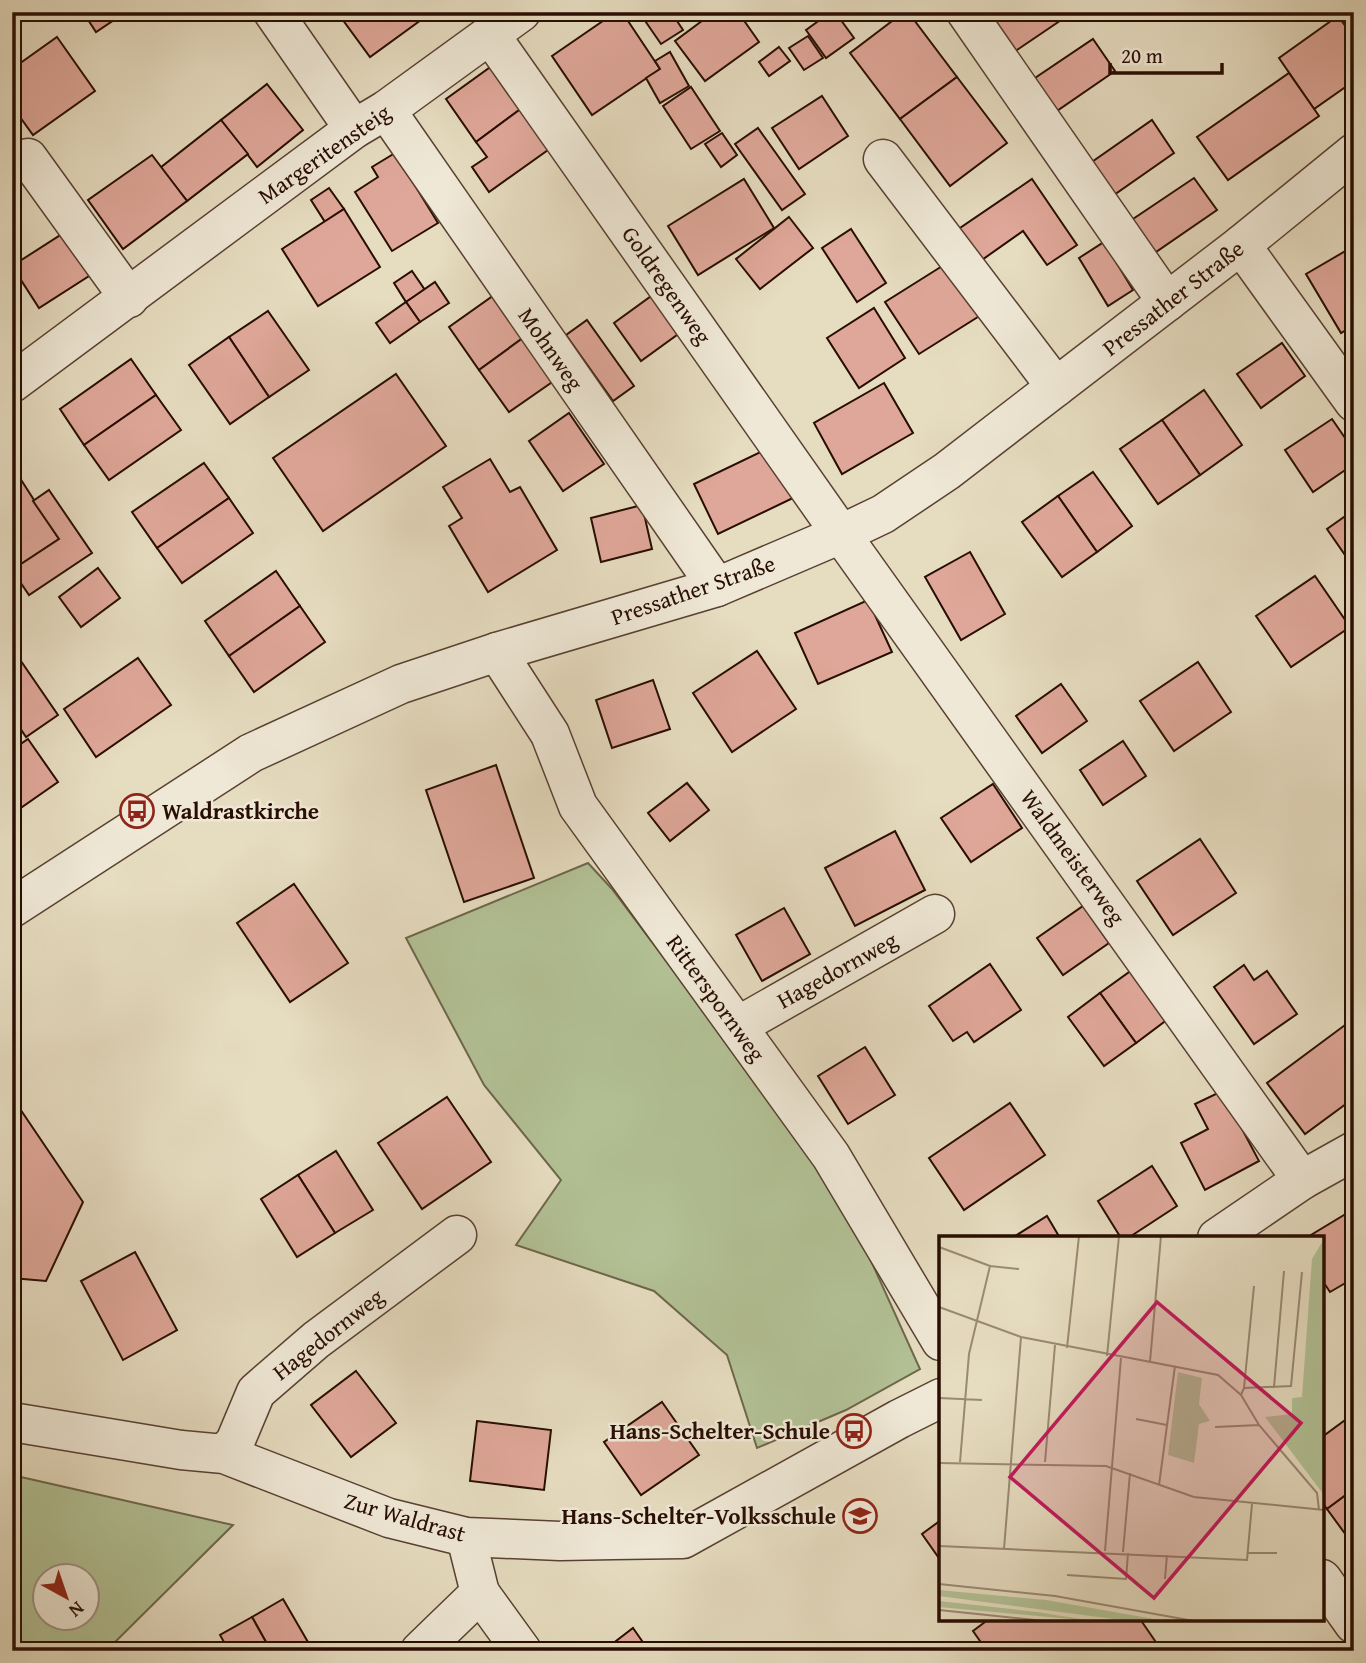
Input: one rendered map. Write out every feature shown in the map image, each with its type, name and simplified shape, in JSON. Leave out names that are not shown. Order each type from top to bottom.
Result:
[{"type":"street","points":[[273,12],[354,129]]},
{"type":"street","name":"Margeritensteig","points":[[12,383],[354,129],[386,110],[521,12]]},
{"type":"street","points":[[965,12],[1167,302]]},
{"type":"street","name":"Goldregenweg","points":[[491,36],[841,534]]},
{"type":"street","name":"Mohnweg","points":[[386,110],[717,587]]},
{"type":"street","name":"Pressather Straße","points":[[12,908],[251,753],[401,684],[497,652],[717,587],[883,514],[947,471],[1241,245],[1354,153]]},
{"type":"street","points":[[28,158],[129,298]]},
{"type":"street","points":[[883,159],[1056,387]]},
{"type":"street","points":[[1241,245],[1354,402]]},
{"type":"street","name":"Waldmeisterweg","points":[[841,534],[1302,1180]]},
{"type":"street","name":"Ritterspornweg","points":[[497,652],[550,734],[578,806],[831,1156],[939,1338]]},
{"type":"street","name":"Hagedornweg","points":[[738,1026],[935,914]]},
{"type":"street","points":[[1220,1236],[1302,1180],[1354,1151]]},
{"type":"street","name":"Hagedornweg","points":[[224,1454],[235,1442],[256,1392],[316,1340],[457,1235]]},
{"type":"street","name":"Zur Waldrast","points":[[12,1422],[181,1450],[224,1454],[389,1518],[466,1537],[560,1541],[682,1539],[939,1399]]},
{"type":"street","points":[[466,1537],[481,1593],[522,1651]]},
{"type":"street","points":[[1324,1582],[1354,1624]]},
{"type":"street","points":[[420,1651],[481,1593]]},
{"type":"green space","points":[[588,863],[612,889],[792,1128],[863,1243],[920,1369],[846,1410],[757,1448],[727,1355],[654,1291],[516,1245],[561,1180],[484,1085],[406,938]]},
{"type":"green space","points":[[12,1475],[233,1525],[106,1651],[12,1651]]},
{"type":"building","points":[[83,12],[126,12],[96,32]]},
{"type":"building","points":[[337,12],[432,12],[370,57]]},
{"type":"building","points":[[616,12],[622,12],[660,69],[592,115],[552,56]]},
{"type":"building","points":[[639,12],[671,12],[683,30],[661,44]]},
{"type":"building","points":[[714,12],[738,12],[759,42],[705,81],[675,41]]},
{"type":"building","points":[[831,12],[835,12],[854,38],[826,58],[806,30]]},
{"type":"building","points":[[904,12],[908,12],[957,77],[900,119],[850,53]]},
{"type":"building","points":[[1003,12],[1073,12],[1011,54],[989,22]]},
{"type":"building","points":[[1338,16],[1354,38],[1354,81],[1314,109],[1279,58]]},
{"type":"building","points":[[808,36],[823,58],[804,70],[789,48]]},
{"type":"building","points":[[57,37],[95,91],[33,135],[12,106],[12,69]]},
{"type":"building","points":[[1093,39],[1115,71],[1051,115],[1029,82]]},
{"type":"building","points":[[779,47],[790,61],[769,76],[759,62]]},
{"type":"building","points":[[670,52],[689,86],[660,103],[646,78],[660,69],[655,61]]},
{"type":"building","points":[[496,63],[526,105],[476,142],[446,99]]},
{"type":"building","points":[[1289,73],[1319,116],[1228,180],[1197,137]]},
{"type":"building","points":[[957,77],[1007,143],[950,186],[900,119]]},
{"type":"building","points":[[267,84],[303,130],[257,167],[221,120]]},
{"type":"building","points":[[691,87],[720,131],[691,149],[663,106]]},
{"type":"building","points":[[822,96],[848,136],[799,169],[772,128]]},
{"type":"building","points":[[526,105],[555,145],[489,192],[472,167],[487,157],[476,142]]},
{"type":"building","points":[[221,120],[248,154],[187,201],[160,168]]},
{"type":"building","points":[[1152,120],[1174,153],[1111,197],[1089,164]]},
{"type":"building","points":[[758,128],[805,194],[782,210],[735,144]]},
{"type":"building","points":[[722,133],[737,155],[721,167],[705,144]]},
{"type":"building","points":[[395,153],[438,223],[392,251],[355,192],[378,177],[372,167]]},
{"type":"building","points":[[152,155],[187,201],[123,249],[88,200]]},
{"type":"building","points":[[1194,178],[1217,210],[1153,254],[1130,221]]},
{"type":"building","points":[[744,179],[774,228],[698,275],[668,226]]},
{"type":"building","points":[[1032,179],[1077,245],[1047,265],[1023,231],[979,262],[957,230]]},
{"type":"building","points":[[329,188],[344,209],[325,222],[311,200]]},
{"type":"building","points":[[344,209],[380,267],[318,306],[282,249]]},
{"type":"building","points":[[789,217],[813,248],[760,289],[736,259]]},
{"type":"building","points":[[73,227],[100,269],[39,308],[12,266]]},
{"type":"building","points":[[851,229],[886,283],[857,302],[822,248]]},
{"type":"building","points":[[1104,242],[1133,290],[1108,306],[1079,258]]},
{"type":"building","points":[[1354,246],[1354,325],[1341,333],[1306,274]]},
{"type":"building","points":[[947,263],[981,315],[919,354],[885,302]]},
{"type":"building","points":[[412,271],[425,290],[406,302],[394,283]]},
{"type":"building","points":[[435,282],[449,303],[420,322],[406,302]]},
{"type":"building","points":[[497,293],[527,335],[479,370],[449,327]]},
{"type":"building","points":[[654,294],[681,332],[641,361],[614,323]]},
{"type":"building","points":[[406,302],[420,322],[390,343],[376,323]]},
{"type":"building","points":[[874,308],[905,358],[859,388],[827,338]]},
{"type":"building","points":[[268,311],[309,370],[269,397],[229,337]]},
{"type":"building","points":[[587,320],[634,386],[613,401],[566,335]]},
{"type":"building","points":[[527,335],[558,378],[509,412],[479,370]]},
{"type":"building","points":[[229,337],[269,397],[230,424],[189,365]]},
{"type":"building","points":[[1282,343],[1305,376],[1261,408],[1237,374]]},
{"type":"building","points":[[131,359],[156,395],[84,445],[60,409]]},
{"type":"building","points":[[396,374],[446,446],[323,531],[273,458]]},
{"type":"building","points":[[884,383],[913,433],[842,474],[814,423]]},
{"type":"building","points":[[1204,390],[1242,445],[1200,475],[1162,420]]},
{"type":"building","points":[[156,395],[181,430],[109,480],[84,445]]},
{"type":"building","points":[[569,413],[604,464],[563,491],[529,441]]},
{"type":"building","points":[[1332,419],[1354,451],[1354,464],[1313,492],[1285,450]]},
{"type":"building","points":[[1162,420],[1200,475],[1158,504],[1120,449]]},
{"type":"building","points":[[769,448],[793,498],[718,534],[694,484]]},
{"type":"building","points":[[490,459],[510,492],[520,487],[557,550],[488,592],[449,526],[462,518],[443,487]]},
{"type":"building","points":[[204,463],[229,498],[157,548],[132,512]]},
{"type":"building","points":[[1093,472],[1132,526],[1097,552],[1058,496]]},
{"type":"building","points":[[18,475],[59,539],[12,570],[12,479]]},
{"type":"building","points":[[49,490],[92,553],[29,595],[12,570],[59,539],[33,501]]},
{"type":"building","points":[[1058,496],[1097,552],[1062,577],[1022,522]]},
{"type":"building","points":[[229,498],[253,533],[182,583],[157,548]]},
{"type":"building","points":[[642,505],[652,549],[601,562],[591,518]]},
{"type":"building","points":[[1354,510],[1354,568],[1327,529]]},
{"type":"building","points":[[970,552],[1005,614],[961,640],[925,577]]},
{"type":"building","points":[[98,568],[120,598],[81,627],[59,597]]},
{"type":"building","points":[[276,571],[300,606],[229,656],[205,621]]},
{"type":"building","points":[[1315,576],[1350,627],[1291,667],[1256,616]]},
{"type":"building","points":[[868,600],[892,652],[818,684],[795,633]]},
{"type":"building","points":[[300,606],[325,642],[254,692],[229,656]]},
{"type":"building","points":[[12,648],[58,715],[26,737],[12,716]]},
{"type":"building","points":[[757,651],[796,709],[732,752],[693,693]]},
{"type":"building","points":[[138,658],[171,705],[96,757],[64,709]]},
{"type":"building","points":[[1198,662],[1231,712],[1174,751],[1140,701]]},
{"type":"building","points":[[653,680],[670,729],[612,748],[596,700]]},
{"type":"building","points":[[1061,684],[1087,721],[1042,753],[1016,716]]},
{"type":"building","points":[[28,739],[58,782],[12,814],[12,750]]},
{"type":"building","points":[[1123,741],[1146,776],[1103,805],[1080,770]]},
{"type":"building","points":[[496,765],[534,878],[464,902],[426,790]]},
{"type":"building","points":[[687,783],[709,810],[670,841],[648,813]]},
{"type":"building","points":[[993,784],[1022,828],[971,862],[941,818]]},
{"type":"building","points":[[895,831],[925,890],[855,926],[825,868]]},
{"type":"building","points":[[1200,839],[1236,893],[1173,935],[1137,881]]},
{"type":"building","points":[[294,884],[348,963],[290,1002],[237,923]]},
{"type":"building","points":[[1083,906],[1109,943],[1063,975],[1037,938]]},
{"type":"building","points":[[784,908],[810,954],[762,981],[736,935]]},
{"type":"building","points":[[990,964],[1021,1010],[974,1042],[967,1032],[953,1041],[929,1006]]},
{"type":"building","points":[[1244,965],[1254,980],[1267,971],[1297,1014],[1254,1044],[1214,987]]},
{"type":"building","points":[[1132,970],[1168,1019],[1136,1043],[1100,993]]},
{"type":"building","points":[[1100,993],[1136,1043],[1104,1066],[1068,1017]]},
{"type":"building","points":[[1345,1025],[1354,1036],[1354,1098],[1305,1134],[1267,1083]]},
{"type":"building","points":[[865,1047],[895,1095],[848,1124],[818,1076]]},
{"type":"building","points":[[1222,1091],[1259,1161],[1205,1190],[1181,1143],[1208,1129],[1195,1104]]},
{"type":"building","points":[[12,1097],[83,1202],[46,1281],[12,1278]]},
{"type":"building","points":[[447,1097],[491,1162],[422,1209],[378,1143]]},
{"type":"building","points":[[1010,1103],[1045,1155],[964,1210],[929,1158]]},
{"type":"building","points":[[336,1151],[373,1210],[335,1233],[298,1175]]},
{"type":"building","points":[[1152,1166],[1177,1206],[1131,1236],[1120,1236],[1098,1201]]},
{"type":"building","points":[[298,1175],[335,1233],[297,1257],[261,1199]]},
{"type":"building","points":[[1354,1209],[1354,1278],[1330,1292],[1324,1283],[1324,1236],[1309,1236]]},
{"type":"building","points":[[1047,1216],[1059,1236],[1015,1236]]},
{"type":"building","points":[[135,1252],[177,1330],[123,1360],[81,1281]]},
{"type":"building","points":[[356,1371],[396,1423],[351,1457],[311,1405]]},
{"type":"building","points":[[662,1402],[699,1455],[641,1495],[604,1442]]},
{"type":"building","points":[[1348,1418],[1354,1426],[1354,1489],[1327,1509],[1324,1505],[1324,1436]]},
{"type":"building","points":[[477,1421],[551,1430],[544,1490],[470,1481]]},
{"type":"building","points":[[1354,1489],[1354,1546],[1327,1509]]},
{"type":"building","points":[[939,1521],[939,1558],[922,1534]]},
{"type":"building","points":[[283,1599],[312,1649],[309,1651],[271,1651],[252,1617]]},
{"type":"building","points":[[252,1617],[271,1651],[229,1651],[220,1635]]},
{"type":"building","points":[[986,1621],[1141,1621],[1162,1651],[987,1651],[973,1631]]},
{"type":"building","points":[[633,1628],[649,1651],[603,1651]]},
{"type":"place","name":"Waldrastkirche","points":[[137,811]]},
{"type":"place","name":"Hans-Schelter-Schule","points":[[854,1431]]},
{"type":"place","name":"Hans-Schelter-Volksschule","points":[[860,1516]]}]
